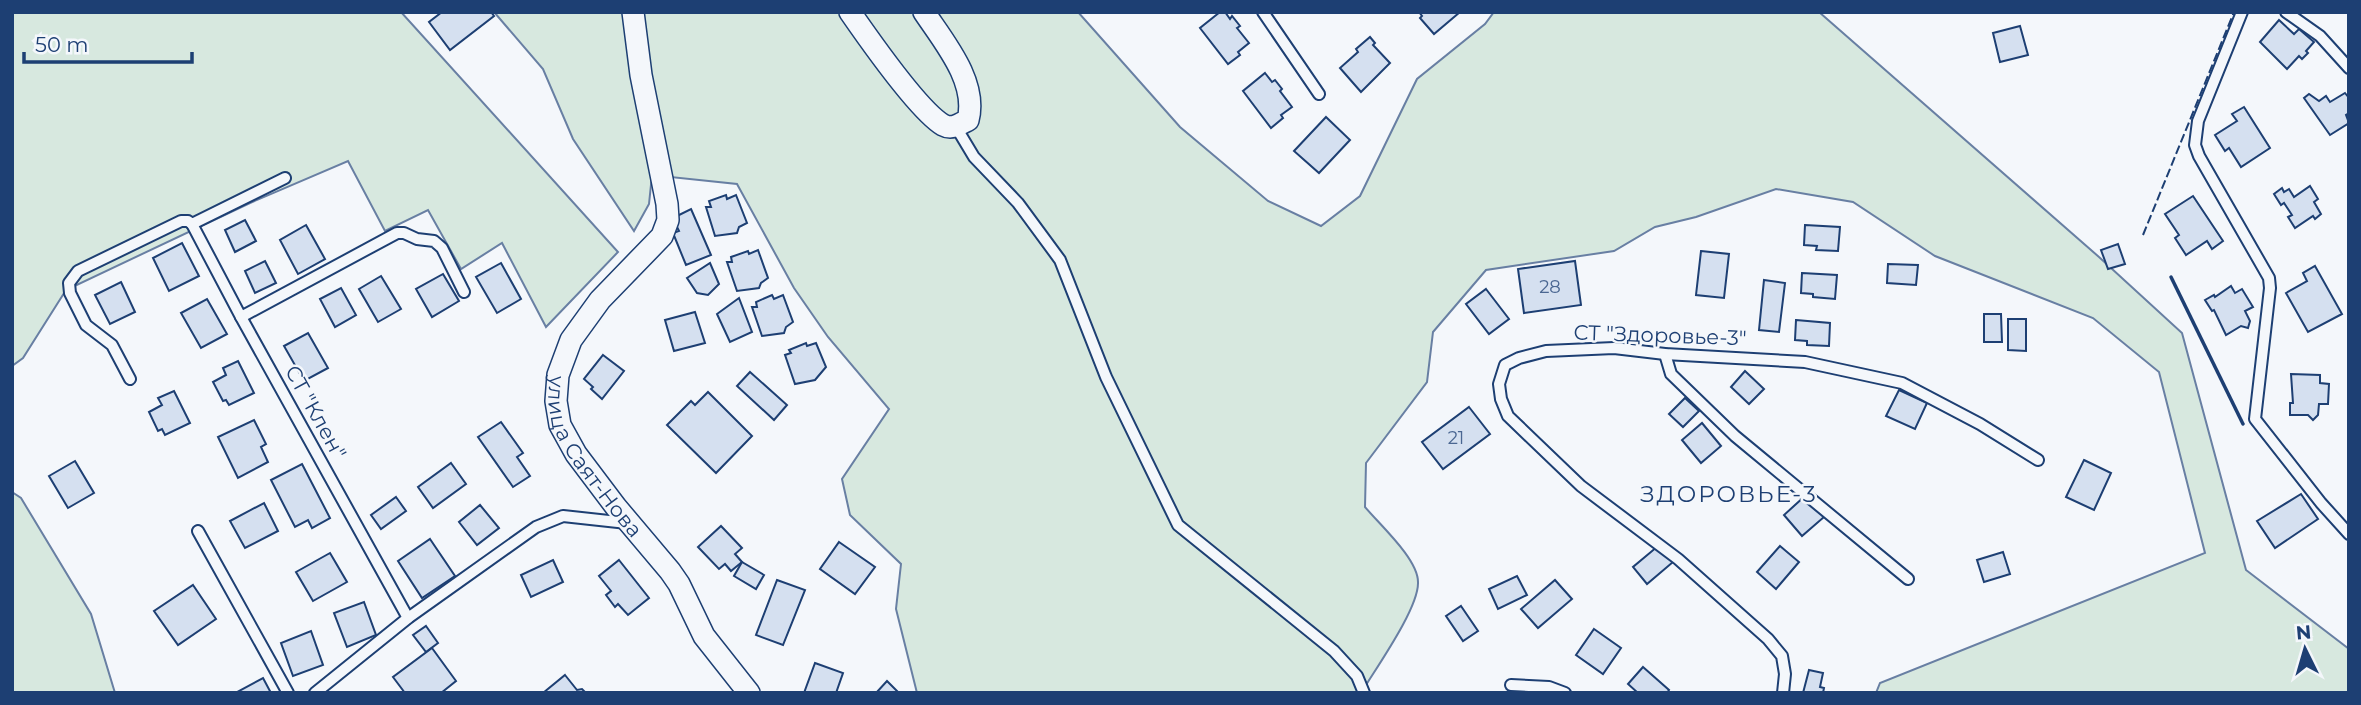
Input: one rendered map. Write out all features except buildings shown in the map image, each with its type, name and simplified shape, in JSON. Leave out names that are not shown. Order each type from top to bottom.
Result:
[{"type":"street","name":"улица Саят-Нова","points":[[633,12],[641,75],[668,220],[662,236],[600,300],[571,340],[558,375],[556,401],[561,425],[576,454],[630,524],[670,570],[704,636],[749,693]]},
{"type":"street","points":[[850,12],[913,96],[944,126],[956,127],[968,120],[972,105],[965,80],[924,12]]},
{"type":"lane","points":[[1263,12],[1319,94]]},
{"type":"lane","points":[[2242,12],[2199,121],[2195,145],[2269,278],[2255,419],[2349,534]]},
{"type":"lane","points":[[2286,12],[2320,36],[2349,68]]},
{"type":"lane","points":[[956,127],[974,157],[1018,203],[1060,260],[1106,377],[1178,525],[1334,651],[1357,676],[1364,693]]},
{"type":"lane","points":[[130,379],[112,345],[86,325],[70,293],[69,283],[72,277],[78,271],[181,221],[192,224],[285,178]]},
{"type":"lane","name":"СТ \"Клен\"","points":[[192,224],[408,618]]},
{"type":"lane","points":[[241,317],[397,233],[434,241],[442,248],[464,292]]},
{"type":"lane","name":"СТ \"Здоровье-3\"","points":[[1783,693],[1785,674],[1782,656],[1768,639],[1678,559],[1581,486],[1508,416],[1501,399],[1499,384],[1505,365],[1519,358],[1546,351],[1614,348],[1664,354],[1805,362],[1902,383],[1980,424],[2038,460]]},
{"type":"lane","points":[[1664,354],[1671,374],[1735,436],[1908,579]]},
{"type":"lane","points":[[315,693],[408,618],[536,527],[563,516],[630,524]]},
{"type":"lane","points":[[198,531],[288,693]]},
{"type":"lane","points":[[1511,685],[1549,687],[1565,693]]},
{"type":"shaded area","points":[[12,12],[401,12],[618,252],[546,327],[502,243],[461,269],[428,210],[385,231],[348,161],[250,203],[66,290],[23,358],[12,366]]},
{"type":"shaded area","points":[[494,12],[1078,12],[1180,127],[1268,201],[1321,226],[1360,196],[1417,79],[1485,24],[1494,12],[1819,12],[2182,333],[2246,570],[2349,649],[2349,693],[1876,693],[1880,683],[2205,553],[2159,372],[2093,318],[1935,256],[1853,202],[1776,189],[1696,217],[1655,227],[1614,251],[1486,270],[1433,332],[1427,382],[1366,463],[1365,507],[1405,553],[1412,563],[1418,582],[1412,607],[1361,693],[917,693],[896,609],[901,564],[850,515],[842,479],[889,409],[828,337],[794,288],[737,184],[652,175],[649,204],[634,231],[573,139],[543,69]]},
{"type":"shaded area","points":[[12,492],[21,498],[91,614],[115,693],[12,693]]},
{"type":"fence","points":[[2143,235],[2234,12]]},
{"type":"wall","points":[[2171,277],[2243,424]]},
{"type":"district","name":"ЗДОРОВЬЕ-3","points":[[1729,494]]}]
